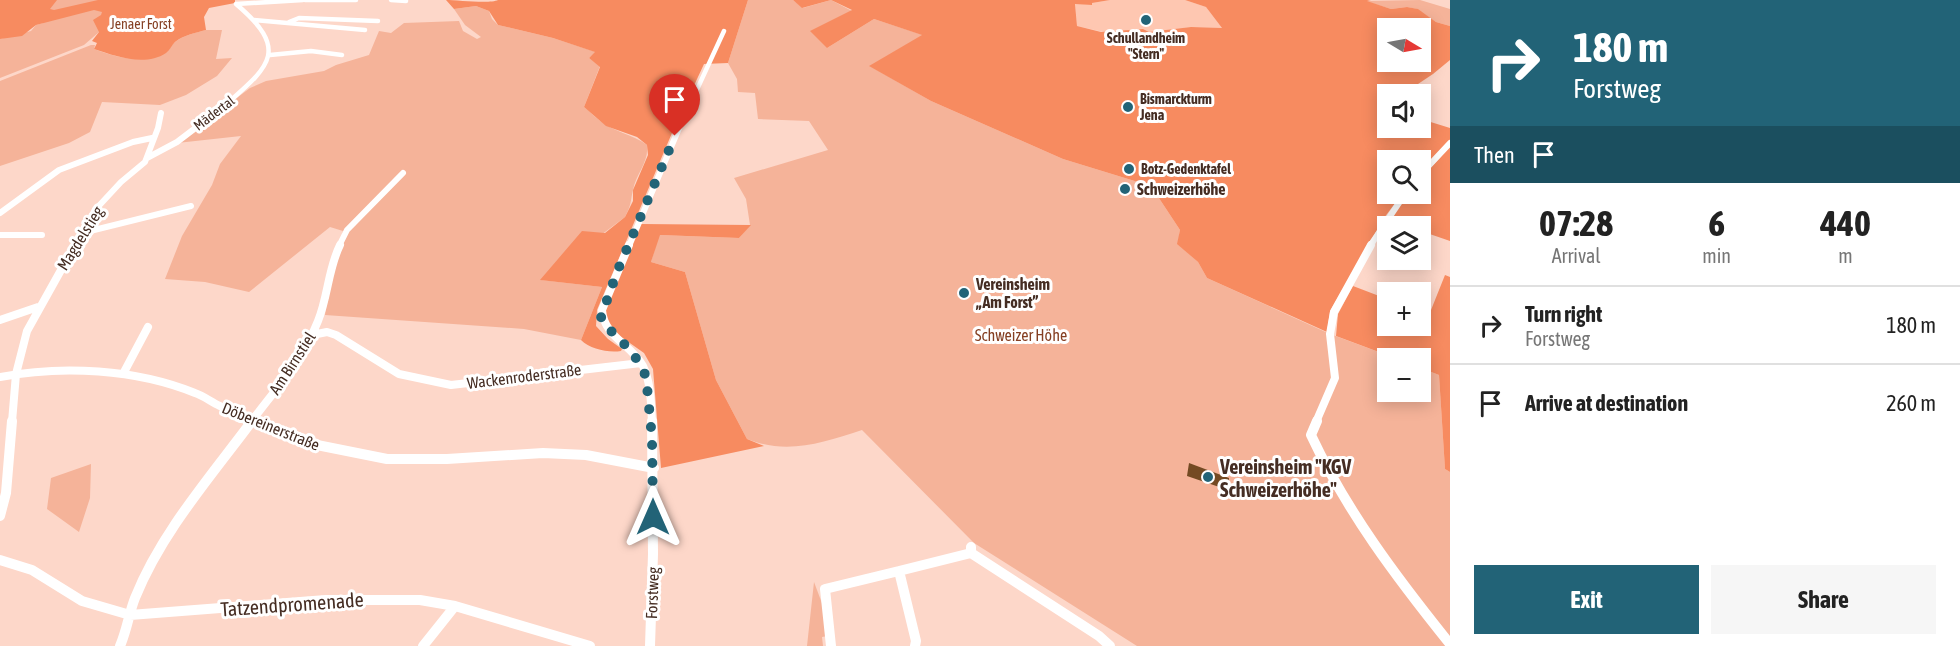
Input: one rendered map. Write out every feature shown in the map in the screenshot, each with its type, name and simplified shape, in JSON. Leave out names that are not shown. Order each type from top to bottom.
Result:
[{"type":"street","points":[[342,55],[311,51],[270,55],[268,40],[254,20],[236,4],[356,0]]},
{"type":"street","points":[[391,0],[406,1]]},
{"type":"street","points":[[287,23],[299,18],[378,21]]},
{"type":"street","points":[[254,20],[365,30]]},
{"type":"street","points":[[641,363],[604,324],[602,310],[703,74],[724,31]]},
{"type":"street","name":"Mädertal","points":[[147,158],[168,147],[245,90],[270,55]]},
{"type":"street","name":"Magdelstieg","points":[[0,516],[6,493],[16,374],[23,344],[39,307],[95,210],[106,196],[147,158],[161,113]]},
{"type":"street","points":[[0,213],[60,170],[133,142],[153,138]]},
{"type":"street","points":[[1431,163],[1450,143]]},
{"type":"street","name":"Am Birnstiel","points":[[120,646],[126,633],[135,598],[173,526],[290,373],[312,335],[319,319],[328,273],[347,230],[402,173]]},
{"type":"street","points":[[1398,204],[1334,312],[1330,334],[1335,378],[1311,435],[1326,468],[1354,513],[1405,588],[1450,644]]},
{"type":"street","points":[[82,233],[190,206]]},
{"type":"street","points":[[0,236],[42,235]]},
{"type":"street","points":[[0,320],[39,307]]},
{"type":"street","points":[[123,374],[148,327]]},
{"type":"street","name":"Wackenroderstraße","points":[[312,335],[327,332],[336,335],[391,370],[415,378],[451,384],[641,363]]},
{"type":"street","name":"Forstweg","points":[[641,363],[646,376],[654,468],[650,646]]},
{"type":"street","name":"Döbereinerstraße","points":[[0,377],[78,371],[123,374],[175,385],[307,443],[387,459],[426,460],[543,453],[586,455],[654,468]]},
{"type":"street","points":[[831,646],[825,589],[971,550],[1099,636],[1110,646]]},
{"type":"street","name":"Tatzendpromenade","points":[[0,560],[28,566],[74,597],[100,608],[130,615],[326,600],[420,600],[455,606],[590,646]]},
{"type":"street","points":[[899,571],[918,644]]},
{"type":"street","points":[[423,646],[455,606]]},
{"type":"shaded area","name":"Schullandheim \"Stern\"","points":[[1110,0],[1185,0],[1206,7],[1222,28],[1191,27],[1149,32],[1143,29],[1108,33],[1077,26],[1075,3],[1092,5],[1092,3]]},
{"type":"green space","points":[[0,0],[223,0],[99,32],[84,45],[0,78],[0,39],[31,31],[36,25],[43,23]]},
{"type":"green space","name":"Jenaer Forst","points":[[0,0],[57,0],[50,9],[54,10],[98,0],[235,0],[235,3],[209,8],[204,17],[206,30],[178,40],[166,53],[158,57],[140,60],[94,49],[97,43],[92,41],[99,32],[93,20],[102,12],[94,10],[36,25],[22,36],[0,39]]},
{"type":"green space","points":[[446,0],[481,2],[498,0],[748,0],[728,63],[704,64],[672,133],[597,310],[596,326],[622,349],[621,351],[600,350],[581,340],[602,287],[540,280],[582,231],[605,233],[625,217],[633,201],[633,190],[648,155],[647,145],[637,137],[606,126],[584,107],[600,67],[589,58],[595,52],[553,38],[498,25],[489,11],[476,6],[454,9]]},
{"type":"green space","name":"Schweizer Höhe","points":[[748,0],[793,0],[803,8],[831,0],[852,11],[827,48],[874,19],[923,35],[870,66],[931,101],[1063,159],[1151,186],[1180,230],[1178,244],[1198,262],[1207,278],[1330,334],[1377,351],[1377,402],[1431,402],[1431,372],[1439,375],[1445,469],[1450,472],[1450,646],[1137,646],[974,543],[862,430],[819,443],[790,447],[762,444],[747,439],[716,380],[685,272],[651,262],[659,235],[739,238],[750,225],[746,199],[734,178],[828,150],[809,121],[758,119],[755,93],[738,92],[737,79],[728,63]]},
{"type":"green space","points":[[793,0],[831,0],[802,8]]},
{"type":"green space","points":[[831,0],[1110,0],[1092,3],[1092,5],[1075,4],[1077,26],[1101,32],[1143,29],[1149,32],[1191,27],[1222,28],[1206,7],[1185,0],[1371,0],[1367,1],[1391,9],[1407,7],[1418,9],[1430,18],[1377,18],[1377,72],[1431,72],[1431,18],[1450,26],[1450,60],[1433,74],[1418,84],[1377,84],[1377,138],[1431,138],[1431,122],[1450,128],[1450,140],[1431,160],[1431,150],[1377,150],[1377,204],[1394,204],[1386,216],[1377,216],[1377,230],[1330,311],[1327,332],[1207,278],[1198,262],[1177,244],[1180,230],[1151,186],[1063,159],[931,101],[869,66],[922,35],[874,19],[827,48],[810,31],[852,10]]},
{"type":"green space","points":[[1420,0],[1450,9],[1450,26],[1436,22],[1417,9],[1407,7],[1391,9],[1365,1]]},
{"type":"green space","points":[[476,6],[489,11],[492,19],[498,25],[553,38],[596,52],[589,58],[600,66],[584,107],[605,124],[647,145],[646,157],[625,217],[541,280],[602,287],[581,340],[524,329],[325,315],[328,291],[343,231],[330,227],[249,292],[205,282],[165,279],[182,236],[212,185],[220,164],[241,136],[177,143],[250,88],[266,81],[324,71],[369,55],[379,31],[391,33],[404,23],[459,21],[463,31],[477,39],[481,37],[465,25],[454,9]]},
{"type":"green space","points":[[206,30],[222,30],[216,59],[232,58],[217,76],[186,95],[160,105],[102,102],[90,132],[69,143],[0,166],[0,81],[91,45],[95,45],[94,49],[120,57],[147,59],[156,57],[166,52],[181,38]]},
{"type":"green space","points":[[1450,146],[1450,241],[1431,234],[1431,216],[1392,216],[1401,204],[1431,204],[1431,168]]},
{"type":"green space","points":[[641,224],[751,225],[739,238],[660,235],[651,262],[685,272],[716,380],[747,439],[764,446],[661,468],[653,369],[644,353],[617,334],[604,316],[609,298]]},
{"type":"green space","points":[[1445,275],[1450,277],[1450,472],[1445,469],[1439,375],[1431,372],[1431,348],[1377,348],[1377,351],[1336,336],[1338,314],[1353,286],[1377,295],[1377,336],[1431,336],[1431,310]]},
{"type":"green space","points":[[91,464],[90,498],[79,532],[47,509],[51,478]]},
{"type":"green space","points":[[814,582],[823,606],[827,636],[822,637],[823,646],[807,646]]},
{"type":"building","name":"Vereinsheim \"KGV Schweizerhöhe\"","points":[[1189,463],[1229,478],[1228,490],[1187,476]]},
{"type":"place","name":"Schullandheim \"Stern\"","points":[[1146,20]]},
{"type":"place","name":"Bismarckturm Jena","points":[[1128,107]]},
{"type":"place","name":"Botz-Gedenktafel","points":[[1129,169]]},
{"type":"place","name":"Schweizerhöhe","points":[[1125,189]]},
{"type":"place","name":"Vereinsheim „Am Forst”","points":[[964,293]]},
{"type":"place","name":"Vereinsheim \"KGV Schweizerhöhe\"","points":[[1208,477]]},
{"type":"route","points":[[653,517],[654,468],[646,376],[641,363],[628,347],[614,336],[601,317],[617,272],[675,136]]}]
